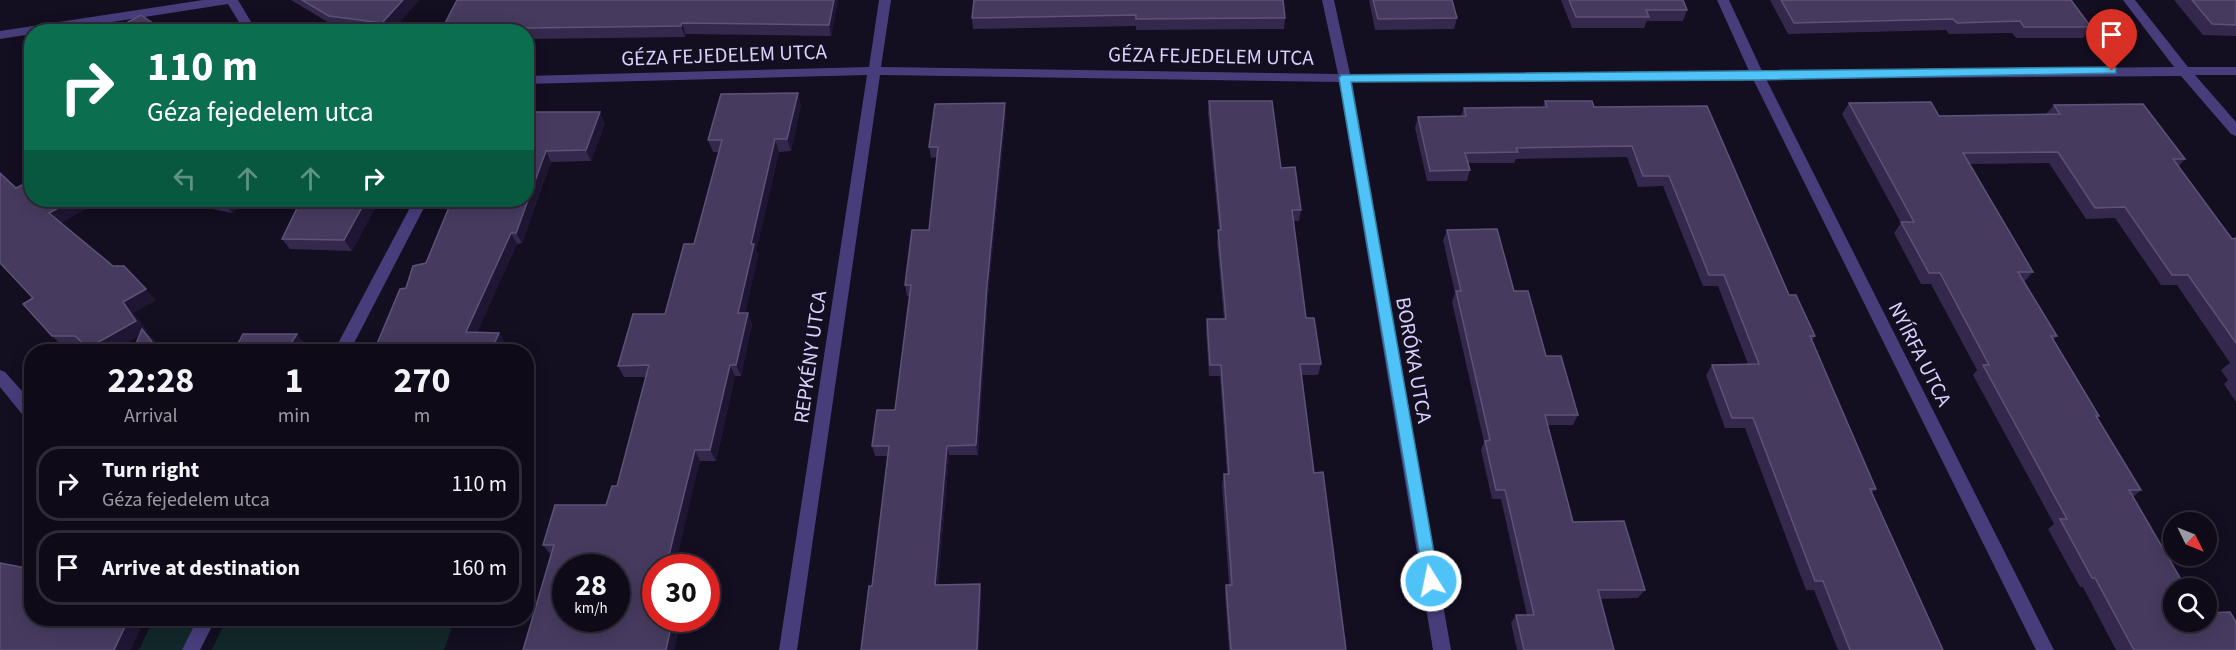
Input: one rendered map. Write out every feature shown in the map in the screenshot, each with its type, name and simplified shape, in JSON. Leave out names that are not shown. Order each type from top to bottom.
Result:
[{"type":"street","points":[[72,24],[230,0],[246,24]]},
{"type":"street","name":"REPKÉNY UTCA","points":[[788,650],[885,0]]},
{"type":"street","name":"BORÓKA UTCA","points":[[1328,0],[1345,78],[1442,650]]},
{"type":"street","name":"NYÍRFA UTCA","points":[[1723,0],[1758,76],[2045,650]]},
{"type":"street","points":[[2129,0],[2183,70],[2236,131]]},
{"type":"street","points":[[0,35],[24,31]]},
{"type":"street","name":"GÉZA FEJEDELEM UTCA","points":[[534,80],[873,71],[1345,78],[2236,71]]},
{"type":"street","points":[[346,344],[417,207]]},
{"type":"street","points":[[0,376],[24,404]]},
{"type":"street","points":[[191,650],[203,626]]},
{"type":"green space","points":[[150,626],[203,626],[191,650],[139,650]]},
{"type":"green space","points":[[223,626],[452,626],[444,650],[212,650]]},
{"type":"building","points":[[302,0],[403,0],[382,23],[329,16]]},
{"type":"building","points":[[457,0],[834,0],[829,25],[682,23],[681,26],[534,28],[534,24],[445,24]]},
{"type":"building","points":[[974,0],[1283,0],[1285,18],[1136,19],[1136,15],[972,18]]},
{"type":"building","points":[[1373,0],[1452,0],[1457,18],[1378,19]]},
{"type":"building","points":[[1569,0],[1683,0],[1687,10],[1646,10],[1649,17],[1576,17]]},
{"type":"building","points":[[1781,0],[2071,0],[2091,27],[2024,27],[2020,21],[1957,23],[1953,19],[1794,23]]},
{"type":"building","points":[[2192,0],[2236,0],[2236,25],[2212,24]]},
{"type":"building","points":[[141,15],[154,24],[124,24]]},
{"type":"building","points":[[798,93],[787,139],[775,139],[738,313],[748,313],[736,365],[730,365],[710,450],[695,450],[669,554],[642,554],[642,632],[670,632],[666,650],[523,650],[530,626],[534,626],[534,613],[554,545],[543,545],[555,505],[606,505],[612,486],[617,486],[649,365],[618,366],[633,314],[665,314],[684,244],[694,244],[722,140],[708,140],[721,94]]},
{"type":"building","points":[[1209,101],[1272,101],[1281,168],[1295,167],[1301,210],[1292,210],[1306,318],[1314,318],[1321,364],[1300,364],[1314,473],[1323,472],[1346,650],[1231,650],[1226,585],[1232,585],[1224,474],[1229,474],[1221,365],[1210,365],[1207,319],[1226,319],[1218,230],[1221,230]]},
{"type":"building","points":[[1545,101],[1592,101],[1594,107],[1707,106],[1789,295],[1796,295],[1815,336],[1810,336],[1876,489],[1870,489],[1943,650],[1850,650],[1823,581],[1815,581],[1753,418],[1732,418],[1712,365],[1759,364],[1724,275],[1709,275],[1669,176],[1643,176],[1632,146],[1516,148],[1518,152],[1465,153],[1470,170],[1430,171],[1418,117],[1466,116],[1464,108],[1547,107]]},
{"type":"building","points":[[1931,102],[1939,116],[2060,114],[2054,105],[2143,104],[2185,159],[2173,159],[2232,239],[2236,238],[2236,343],[2188,275],[2172,275],[2125,207],[2095,208],[2058,152],[1963,153],[2033,272],[2018,272],[2057,336],[2051,336],[2141,490],[2129,490],[2163,548],[2163,566],[2173,566],[2180,578],[2163,578],[2163,632],[2217,632],[2217,613],[2230,612],[2236,622],[2236,650],[2134,650],[2060,519],[2067,519],[1983,365],[1989,365],[1940,273],[1929,273],[1901,222],[1914,222],[1849,103]]},
{"type":"building","points":[[1005,103],[987,285],[976,445],[947,446],[935,585],[980,584],[977,650],[861,650],[869,586],[872,586],[889,446],[872,446],[877,410],[895,410],[911,285],[905,285],[912,230],[929,230],[938,147],[929,147],[935,104]]},
{"type":"building","points":[[534,112],[600,112],[586,150],[546,151],[534,184]]},
{"type":"building","points":[[0,173],[16,188],[24,184],[24,207],[60,207],[49,213],[113,266],[124,266],[146,289],[123,302],[136,321],[95,344],[84,344],[75,336],[52,336],[23,304],[33,298],[0,263]]},
{"type":"building","points":[[298,207],[362,207],[344,240],[282,239]]},
{"type":"building","points":[[449,207],[526,207],[516,233],[511,233],[466,332],[499,333],[494,344],[377,344],[400,289],[406,288],[413,266],[426,263]]},
{"type":"building","points":[[1497,229],[1514,291],[1528,291],[1546,356],[1561,356],[1578,415],[1545,415],[1573,522],[1624,521],[1645,590],[1598,590],[1614,650],[1524,650],[1516,615],[1534,615],[1505,490],[1496,490],[1485,441],[1490,440],[1456,291],[1461,291],[1447,230]]},
{"type":"building","points":[[142,329],[154,344],[136,344]]},
{"type":"building","points":[[243,334],[297,334],[291,344],[238,344]]},
{"type":"building","points":[[0,563],[24,568],[24,626],[125,626],[114,650],[0,650]]},
{"type":"route","points":[[1431,581],[1345,78],[2112,71]]}]
